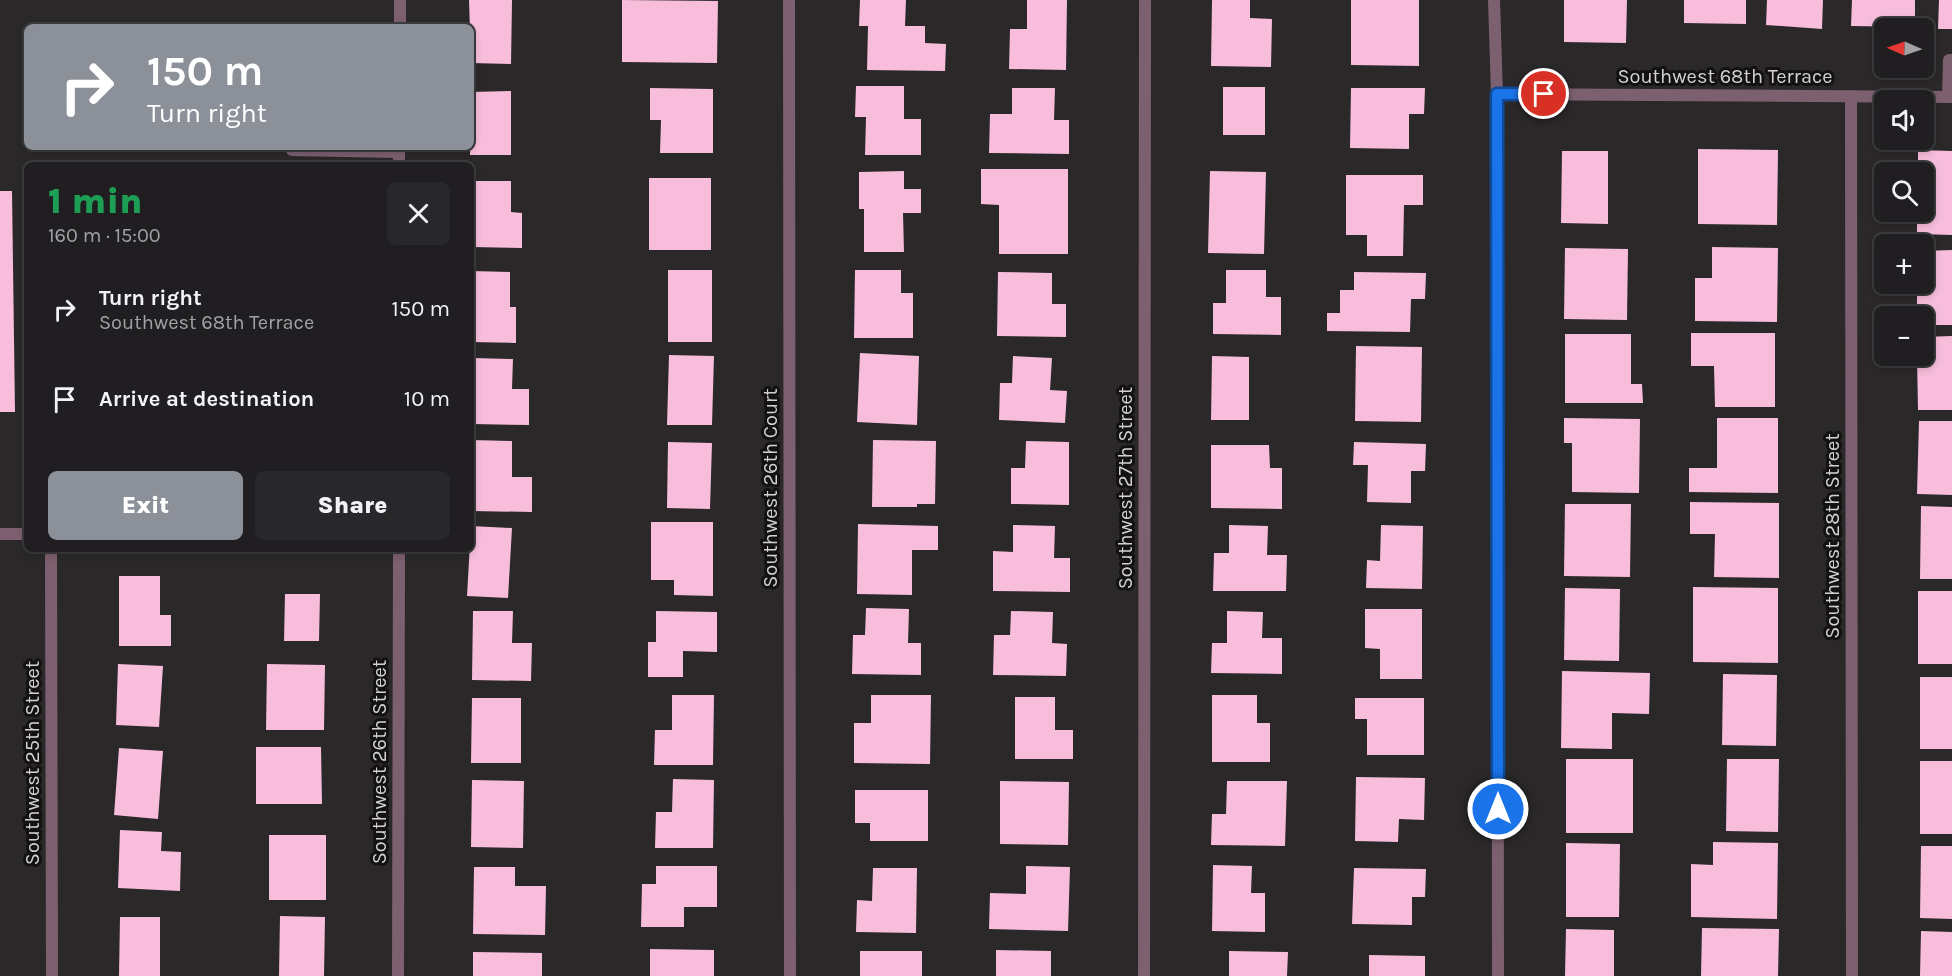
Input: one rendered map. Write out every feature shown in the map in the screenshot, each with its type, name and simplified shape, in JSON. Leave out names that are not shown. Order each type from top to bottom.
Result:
[{"type":"street","points":[[400,0],[400,24]]},
{"type":"street","name":"Southwest 26th Court","points":[[789,0],[790,976]]},
{"type":"street","name":"Southwest 27th Street","points":[[1144,976],[1145,0]]},
{"type":"street","points":[[1494,0],[1497,94],[1498,976]]},
{"type":"street","points":[[1950,97],[1949,60],[1952,60]]},
{"type":"street","name":"Southwest 68th Terrace","points":[[1497,94],[1950,97]]},
{"type":"street","name":"Southwest 28th Street","points":[[1851,96],[1852,976]]},
{"type":"street","points":[[0,534],[24,534]]},
{"type":"street","name":"Southwest 25th Street","points":[[51,552],[52,976]]},
{"type":"street","name":"Southwest 26th Street","points":[[398,976],[399,552]]},
{"type":"building","points":[[469,0],[512,0],[511,64],[474,63],[474,24],[470,24]]},
{"type":"building","points":[[622,0],[718,1],[717,63],[622,62]]},
{"type":"building","points":[[860,0],[906,0],[905,26],[925,26],[925,43],[946,44],[945,71],[867,70],[868,26],[859,26]]},
{"type":"building","points":[[1027,0],[1067,0],[1066,70],[1009,69],[1010,29],[1027,29]]},
{"type":"building","points":[[1212,0],[1250,0],[1250,18],[1272,19],[1271,67],[1211,66]]},
{"type":"building","points":[[1351,0],[1419,0],[1419,66],[1351,65]]},
{"type":"building","points":[[1564,0],[1627,0],[1626,43],[1564,42]]},
{"type":"building","points":[[1684,0],[1746,0],[1746,24],[1684,23]]},
{"type":"building","points":[[1767,0],[1823,0],[1822,29],[1766,25]]},
{"type":"building","points":[[1852,0],[1915,0],[1915,18],[1874,18],[1874,26],[1851,26]]},
{"type":"building","points":[[1939,0],[1952,0],[1952,29],[1938,29]]},
{"type":"building","points":[[856,86],[904,86],[904,119],[921,119],[921,155],[865,155],[866,117],[855,117]]},
{"type":"building","points":[[1223,87],[1265,87],[1265,135],[1223,135]]},
{"type":"building","points":[[650,88],[713,89],[713,153],[660,153],[661,120],[650,120]]},
{"type":"building","points":[[1012,88],[1055,88],[1054,120],[1069,120],[1069,154],[989,153],[990,114],[1012,114]]},
{"type":"building","points":[[1351,88],[1425,88],[1424,114],[1409,114],[1409,149],[1350,148]]},
{"type":"building","points":[[511,91],[511,155],[470,155],[470,150],[474,150],[474,92]]},
{"type":"building","points":[[1698,149],[1778,150],[1777,225],[1698,224]]},
{"type":"building","points":[[1918,150],[1952,151],[1952,235],[1917,234],[1917,222],[1934,222],[1934,162],[1918,162]]},
{"type":"building","points":[[1562,151],[1608,151],[1608,224],[1561,223]]},
{"type":"building","points":[[981,169],[1068,169],[1068,254],[999,254],[999,205],[981,204]]},
{"type":"building","points":[[904,171],[904,189],[921,189],[921,213],[903,213],[904,252],[864,252],[864,209],[859,209],[859,172]]},
{"type":"building","points":[[1210,171],[1266,172],[1264,254],[1208,253]]},
{"type":"building","points":[[1346,175],[1423,175],[1423,205],[1404,205],[1403,256],[1367,256],[1367,235],[1346,235]]},
{"type":"building","points":[[649,178],[711,178],[711,250],[649,250]]},
{"type":"building","points":[[474,181],[511,181],[511,212],[522,213],[522,248],[474,247]]},
{"type":"building","points":[[0,191],[12,191],[15,412],[0,412]]},
{"type":"building","points":[[1712,247],[1778,248],[1777,322],[1695,321],[1695,278],[1712,278]]},
{"type":"building","points":[[1565,248],[1628,249],[1627,320],[1564,319]]},
{"type":"building","points":[[1952,250],[1952,325],[1934,325],[1934,306],[1917,306],[1917,294],[1934,294],[1934,251]]},
{"type":"building","points":[[668,270],[712,270],[712,342],[668,342]]},
{"type":"building","points":[[855,270],[901,270],[901,293],[913,293],[913,338],[854,338]]},
{"type":"building","points":[[1226,270],[1266,270],[1266,297],[1281,297],[1281,335],[1213,334],[1213,303],[1226,303]]},
{"type":"building","points":[[474,271],[510,272],[510,307],[516,307],[516,343],[474,342]]},
{"type":"building","points":[[998,272],[1052,273],[1052,304],[1066,304],[1066,337],[997,336]]},
{"type":"building","points":[[1354,272],[1426,273],[1425,299],[1411,299],[1410,332],[1327,331],[1327,313],[1340,313],[1340,290],[1354,290]]},
{"type":"building","points":[[1691,333],[1775,333],[1775,407],[1715,407],[1714,366],[1691,366]]},
{"type":"building","points":[[1565,334],[1631,334],[1631,384],[1642,384],[1643,403],[1565,403]]},
{"type":"building","points":[[1952,336],[1952,410],[1918,410],[1917,366],[1934,366],[1934,337]]},
{"type":"building","points":[[1356,346],[1422,347],[1421,422],[1355,421]]},
{"type":"building","points":[[860,353],[919,356],[917,425],[857,422]]},
{"type":"building","points":[[669,355],[714,356],[712,425],[667,425]]},
{"type":"building","points":[[1013,356],[1052,358],[1050,390],[1067,391],[1065,423],[999,420],[1000,383],[1012,383]]},
{"type":"building","points":[[1212,356],[1249,357],[1249,420],[1211,420]]},
{"type":"building","points":[[474,358],[513,359],[512,389],[529,389],[529,425],[474,424]]},
{"type":"building","points":[[1564,418],[1640,419],[1639,493],[1572,492],[1572,443],[1564,443]]},
{"type":"building","points":[[1717,418],[1778,418],[1778,493],[1689,492],[1689,468],[1717,468]]},
{"type":"building","points":[[1919,421],[1952,421],[1952,495],[1917,494]]},
{"type":"building","points":[[474,440],[512,441],[512,477],[532,477],[532,512],[474,511]]},
{"type":"building","points":[[873,440],[936,441],[935,504],[917,504],[917,507],[872,507]]},
{"type":"building","points":[[1026,441],[1069,442],[1069,505],[1011,504],[1011,468],[1025,468]]},
{"type":"building","points":[[668,442],[712,443],[710,509],[667,508]]},
{"type":"building","points":[[1354,442],[1426,444],[1425,471],[1411,471],[1411,503],[1367,502],[1368,465],[1353,465]]},
{"type":"building","points":[[1211,445],[1269,445],[1270,468],[1282,468],[1282,509],[1211,508]]},
{"type":"building","points":[[1690,502],[1779,503],[1779,578],[1714,577],[1715,534],[1690,534]]},
{"type":"building","points":[[1565,504],[1631,504],[1630,577],[1564,576]]},
{"type":"building","points":[[1921,506],[1952,507],[1952,579],[1920,579]]},
{"type":"building","points":[[651,522],[713,522],[713,596],[674,595],[674,580],[651,580]]},
{"type":"building","points":[[858,524],[938,526],[938,550],[912,550],[912,595],[857,594]]},
{"type":"building","points":[[1013,525],[1055,526],[1054,558],[1070,558],[1070,592],[993,591],[993,551],[1013,552]]},
{"type":"building","points":[[1229,525],[1268,526],[1267,555],[1287,555],[1286,591],[1213,591],[1214,553],[1229,553]]},
{"type":"building","points":[[1381,525],[1423,526],[1422,589],[1366,588],[1367,560],[1380,561]]},
{"type":"building","points":[[474,526],[512,528],[508,598],[467,596],[470,552],[474,552]]},
{"type":"building","points":[[119,576],[160,576],[160,615],[171,615],[171,646],[119,646]]},
{"type":"building","points":[[1693,587],[1778,588],[1778,663],[1693,662]]},
{"type":"building","points":[[1565,588],[1620,589],[1619,661],[1564,660]]},
{"type":"building","points":[[1918,591],[1952,591],[1952,664],[1918,664]]},
{"type":"building","points":[[285,594],[320,594],[319,641],[284,641]]},
{"type":"building","points":[[866,608],[909,609],[908,643],[921,643],[921,675],[852,674],[853,635],[865,635]]},
{"type":"building","points":[[1365,609],[1422,609],[1422,679],[1380,679],[1380,649],[1365,648]]},
{"type":"building","points":[[473,611],[513,611],[512,643],[532,643],[531,681],[472,680]]},
{"type":"building","points":[[656,611],[717,612],[717,652],[683,651],[683,677],[648,677],[648,642],[656,642]]},
{"type":"building","points":[[1011,611],[1053,612],[1052,643],[1067,644],[1066,676],[993,675],[994,635],[1010,635]]},
{"type":"building","points":[[1227,611],[1263,612],[1262,638],[1282,638],[1282,674],[1211,673],[1212,643],[1227,643]]},
{"type":"building","points":[[118,664],[163,666],[159,727],[116,725]]},
{"type":"building","points":[[267,664],[325,665],[324,730],[266,730]]},
{"type":"building","points":[[1562,671],[1650,673],[1649,714],[1612,713],[1612,749],[1561,748]]},
{"type":"building","points":[[1723,674],[1777,675],[1776,746],[1722,745]]},
{"type":"building","points":[[1920,677],[1952,677],[1952,749],[1920,749]]},
{"type":"building","points":[[672,695],[714,695],[713,765],[654,765],[655,730],[672,730]]},
{"type":"building","points":[[871,695],[931,695],[930,764],[854,763],[854,723],[871,723]]},
{"type":"building","points":[[1212,695],[1257,695],[1257,723],[1270,723],[1270,762],[1212,762]]},
{"type":"building","points":[[1015,697],[1055,697],[1055,730],[1073,730],[1073,759],[1015,759]]},
{"type":"building","points":[[472,698],[521,698],[521,763],[471,763]]},
{"type":"building","points":[[1355,698],[1424,698],[1424,755],[1367,755],[1367,719],[1355,719]]},
{"type":"building","points":[[256,747],[321,747],[322,804],[256,804]]},
{"type":"building","points":[[119,748],[163,751],[158,819],[114,815]]},
{"type":"building","points":[[1566,759],[1633,759],[1633,833],[1566,833]]},
{"type":"building","points":[[1727,759],[1779,759],[1778,832],[1726,831]]},
{"type":"building","points":[[1920,761],[1952,761],[1952,834],[1920,834]]},
{"type":"building","points":[[1356,777],[1425,778],[1424,820],[1399,819],[1398,842],[1355,841]]},
{"type":"building","points":[[673,779],[714,780],[713,848],[655,848],[656,812],[672,812]]},
{"type":"building","points":[[472,780],[524,781],[523,848],[471,847]]},
{"type":"building","points":[[1000,781],[1069,782],[1068,845],[1000,844]]},
{"type":"building","points":[[1227,781],[1287,781],[1285,846],[1211,845],[1212,814],[1226,814]]},
{"type":"building","points":[[855,790],[928,790],[928,841],[870,841],[870,823],[855,823]]},
{"type":"building","points":[[120,830],[162,832],[161,851],[181,852],[180,891],[118,888]]},
{"type":"building","points":[[269,835],[326,835],[326,900],[269,900]]},
{"type":"building","points":[[1713,842],[1778,843],[1777,919],[1691,917],[1691,864],[1713,865]]},
{"type":"building","points":[[1566,843],[1620,844],[1619,917],[1566,917]]},
{"type":"building","points":[[1921,846],[1952,846],[1952,919],[1920,918]]},
{"type":"building","points":[[1213,865],[1252,866],[1251,893],[1265,893],[1265,932],[1212,931]]},
{"type":"building","points":[[656,866],[717,866],[717,907],[684,907],[684,927],[641,927],[642,884],[656,884]]},
{"type":"building","points":[[1026,866],[1070,867],[1068,931],[989,929],[990,893],[1026,894]]},
{"type":"building","points":[[474,867],[515,867],[515,886],[546,886],[545,935],[473,934]]},
{"type":"building","points":[[873,868],[917,868],[916,933],[856,932],[857,900],[872,901]]},
{"type":"building","points":[[1354,868],[1426,869],[1425,897],[1412,897],[1412,925],[1352,924]]},
{"type":"building","points":[[280,916],[325,917],[324,976],[279,976]]},
{"type":"building","points":[[120,917],[160,917],[160,976],[119,976]]},
{"type":"building","points":[[1702,928],[1779,929],[1778,976],[1701,976]]},
{"type":"building","points":[[1566,929],[1614,930],[1614,976],[1565,976]]},
{"type":"building","points":[[1921,931],[1952,932],[1952,976],[1920,976]]},
{"type":"building","points":[[650,949],[714,950],[714,976],[650,976]]},
{"type":"building","points":[[996,950],[1051,951],[1051,976],[996,976]]},
{"type":"building","points":[[860,951],[922,951],[922,976],[860,976]]},
{"type":"building","points":[[1229,951],[1288,952],[1287,976],[1229,976]]},
{"type":"building","points":[[473,952],[542,953],[542,976],[473,976]]},
{"type":"building","points":[[1369,955],[1425,956],[1425,976],[1369,976]]},
{"type":"route","points":[[1498,809],[1497,94],[1544,94]]}]
